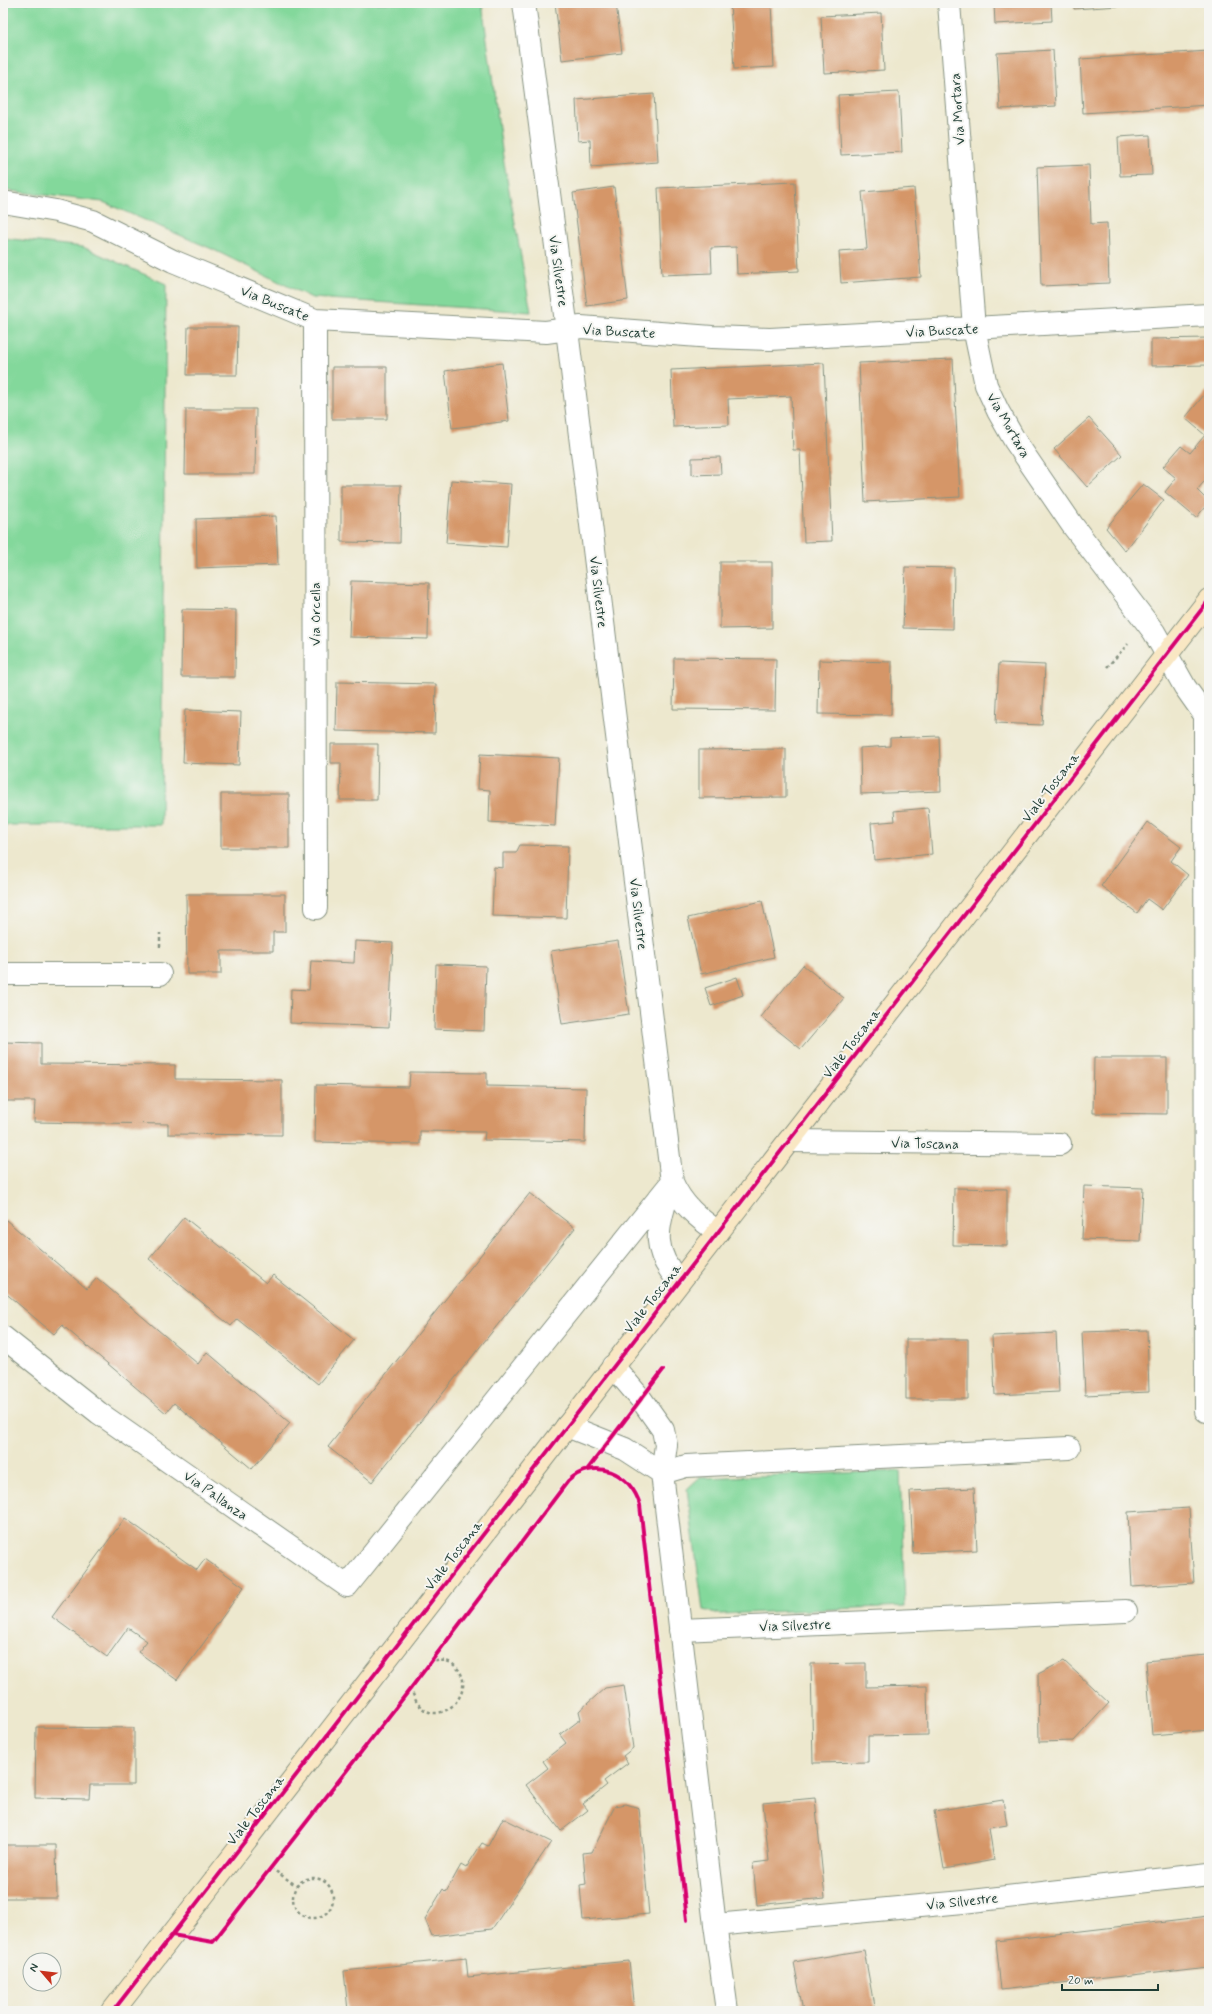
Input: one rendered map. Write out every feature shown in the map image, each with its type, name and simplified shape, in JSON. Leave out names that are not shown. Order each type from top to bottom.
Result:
[{"type":"street","name":"Via Silvestre","points":[[524,3],[567,330],[672,1182],[678,1194],[691,1211],[718,1232]]},
{"type":"street","name":"Via Mortara","points":[[949,3],[974,328],[986,385],[1007,427],[1073,526],[1154,632],[1207,719]]},
{"type":"street","name":"Via Buscate","points":[[3,202],[56,211],[92,221],[173,261],[315,320],[546,332],[581,327],[712,337],[782,339],[1209,316]]},
{"type":"street","name":"Via Orcella","points":[[315,320],[316,908]]},
{"type":"street","name":"Viale Toscana","points":[[113,2011],[1209,600]]},
{"type":"street","points":[[1206,1411],[1207,719]]},
{"type":"street","points":[[3,974],[160,974]]},
{"type":"street","name":"Via Toscana","points":[[789,1141],[1060,1144]]},
{"type":"street","name":"Via Silvestre","points":[[672,1182],[658,1227],[658,1241],[665,1263],[679,1281]]},
{"type":"street","name":"Via Pallanza","points":[[3,1337],[99,1413],[348,1586],[672,1182]]},
{"type":"street","points":[[613,1366],[641,1399],[664,1430],[666,1445],[662,1473],[715,1925],[727,2011]]},
{"type":"street","points":[[567,1426],[625,1449],[662,1473],[686,1466],[1069,1448]]},
{"type":"street","name":"Via Silvestre","points":[[680,1630],[1126,1611]]},
{"type":"street","name":"Via Silvestre","points":[[715,1925],[963,1902],[1209,1874]]},
{"type":"path","points":[[1107,667],[1129,642]]},
{"type":"path","points":[[427,1667],[436,1656]]},
{"type":"path","points":[[411,1688],[419,1705],[430,1712],[437,1714],[444,1712],[456,1702],[464,1688],[464,1681],[458,1669],[444,1660],[431,1662]]},
{"type":"path","points":[[406,1695],[415,1683]]},
{"type":"path","points":[[266,1874],[276,1861]]},
{"type":"path","points":[[271,1868],[297,1886]]},
{"type":"path","points":[[313,1878],[325,1881],[329,1886],[333,1899],[327,1912],[315,1917],[308,1917],[297,1910],[293,1898],[297,1886],[301,1881],[313,1878]]},
{"type":"green space","points":[[3,3],[482,3],[503,157],[531,312],[312,298],[212,249],[103,202],[3,190]]},
{"type":"green space","points":[[3,238],[83,247],[166,284],[161,825],[3,825]]},
{"type":"green space","points":[[900,1471],[905,1606],[721,1614],[703,1610],[687,1489],[699,1478]]},
{"type":"building","points":[[555,3],[616,3],[622,53],[562,60]]},
{"type":"building","points":[[730,3],[771,3],[774,67],[734,69]]},
{"type":"building","points":[[994,3],[1051,3],[1052,21],[995,24]]},
{"type":"building","points":[[1074,3],[1149,3],[1149,4],[1074,9]]},
{"type":"building","points":[[881,13],[884,70],[824,73],[821,16]]},
{"type":"building","points":[[1053,50],[1056,106],[1000,109],[997,53]]},
{"type":"building","points":[[1209,51],[1209,105],[1083,113],[1080,59]]},
{"type":"building","points":[[899,92],[902,152],[841,155],[838,95]]},
{"type":"building","points":[[654,94],[658,162],[591,167],[590,140],[578,141],[576,100]]},
{"type":"building","points":[[1150,135],[1152,175],[1120,176],[1118,137]]},
{"type":"building","points":[[1089,165],[1091,224],[1107,223],[1109,283],[1041,286],[1037,167]]},
{"type":"building","points":[[795,182],[799,271],[737,274],[736,247],[711,248],[712,273],[662,275],[658,188]]},
{"type":"building","points":[[614,187],[628,300],[587,306],[573,193]]},
{"type":"building","points":[[914,188],[921,277],[841,283],[839,251],[867,249],[862,192]]},
{"type":"building","points":[[188,327],[238,327],[237,375],[187,375]]},
{"type":"building","points":[[1209,338],[1209,365],[1151,366],[1151,339]]},
{"type":"building","points":[[953,359],[960,497],[865,502],[859,363]]},
{"type":"building","points":[[502,363],[509,421],[452,428],[445,371]]},
{"type":"building","points":[[824,363],[832,541],[804,542],[800,450],[793,450],[791,396],[728,399],[729,425],[673,427],[671,370]]},
{"type":"building","points":[[332,367],[387,367],[387,419],[332,419]]},
{"type":"building","points":[[1209,389],[1209,476],[1197,490],[1209,502],[1196,518],[1165,492],[1176,478],[1163,467],[1181,446],[1190,453],[1205,435],[1185,418]]},
{"type":"building","points":[[186,409],[256,409],[255,474],[185,474]]},
{"type":"building","points":[[1089,418],[1122,455],[1087,487],[1054,449]]},
{"type":"building","points":[[720,457],[721,474],[692,475],[692,458]]},
{"type":"building","points":[[451,480],[511,484],[507,547],[446,543]]},
{"type":"building","points":[[1143,484],[1164,500],[1125,551],[1106,528]]},
{"type":"building","points":[[341,485],[401,485],[400,543],[341,542]]},
{"type":"building","points":[[276,516],[278,565],[197,568],[196,519]]},
{"type":"building","points":[[720,562],[772,562],[772,628],[720,629]]},
{"type":"building","points":[[905,567],[954,568],[953,629],[903,628]]},
{"type":"building","points":[[351,581],[429,583],[428,639],[349,637]]},
{"type":"building","points":[[182,609],[236,610],[235,677],[181,677]]},
{"type":"building","points":[[674,658],[776,659],[775,710],[673,709]]},
{"type":"building","points":[[819,660],[892,662],[891,715],[818,714]]},
{"type":"building","points":[[999,663],[1045,665],[1042,725],[996,723]]},
{"type":"building","points":[[337,682],[436,684],[435,733],[336,731]]},
{"type":"building","points":[[185,710],[241,712],[239,765],[183,763]]},
{"type":"building","points":[[939,736],[941,791],[861,794],[860,748],[890,746],[890,738]]},
{"type":"building","points":[[331,744],[378,744],[377,800],[340,800],[341,763],[331,763]]},
{"type":"building","points":[[786,749],[786,797],[699,798],[699,750]]},
{"type":"building","points":[[480,754],[559,758],[555,826],[489,822],[490,790],[478,789]]},
{"type":"building","points":[[221,794],[289,794],[289,848],[221,848]]},
{"type":"building","points":[[928,808],[932,854],[874,860],[871,823],[895,821],[894,811]]},
{"type":"building","points":[[1148,822],[1181,847],[1171,861],[1188,875],[1162,910],[1147,899],[1137,913],[1101,886]]},
{"type":"building","points":[[520,845],[568,846],[566,918],[492,916],[494,867],[503,868],[503,853],[516,853]]},
{"type":"building","points":[[186,894],[285,894],[285,932],[273,932],[273,951],[221,951],[221,974],[187,974]]},
{"type":"building","points":[[762,901],[774,957],[701,974],[688,918]]},
{"type":"building","points":[[355,941],[393,943],[389,1027],[290,1023],[291,989],[309,990],[311,961],[354,963]]},
{"type":"building","points":[[618,941],[629,1014],[562,1024],[551,951]]},
{"type":"building","points":[[436,964],[486,966],[484,1031],[434,1029]]},
{"type":"building","points":[[803,965],[844,998],[801,1049],[761,1017]]},
{"type":"building","points":[[737,977],[743,995],[711,1006],[705,988]]},
{"type":"building","points":[[3,1042],[41,1043],[41,1064],[175,1065],[175,1079],[282,1080],[282,1135],[168,1134],[168,1124],[34,1122],[35,1101],[3,1101]]},
{"type":"building","points":[[1094,1058],[1167,1058],[1167,1114],[1093,1113]]},
{"type":"building","points":[[410,1072],[487,1073],[487,1086],[586,1088],[585,1142],[484,1140],[485,1132],[420,1131],[420,1144],[315,1142],[316,1085],[409,1087]]},
{"type":"building","points":[[1084,1186],[1143,1188],[1140,1241],[1082,1239]]},
{"type":"building","points":[[954,1188],[1007,1189],[1007,1246],[953,1245]]},
{"type":"building","points":[[530,1193],[575,1228],[372,1482],[328,1447]]},
{"type":"building","points":[[184,1217],[266,1283],[273,1275],[354,1340],[318,1384],[237,1319],[231,1326],[149,1259]]},
{"type":"building","points":[[6,1220],[87,1289],[97,1278],[198,1364],[207,1352],[290,1423],[252,1469],[174,1403],[166,1413],[62,1325],[54,1334],[3,1291],[3,1224]]},
{"type":"building","points":[[1147,1330],[1149,1392],[1085,1395],[1082,1332]]},
{"type":"building","points":[[1056,1333],[1059,1392],[995,1395],[992,1336]]},
{"type":"building","points":[[906,1339],[968,1339],[968,1399],[906,1399]]},
{"type":"building","points":[[974,1488],[977,1550],[913,1553],[910,1491]]},
{"type":"building","points":[[1189,1508],[1194,1583],[1132,1587],[1128,1512]]},
{"type":"building","points":[[125,1518],[197,1570],[205,1559],[244,1587],[177,1680],[138,1652],[147,1641],[128,1628],[107,1657],[52,1617]]},
{"type":"building","points":[[1206,1655],[1209,1697],[1209,1730],[1152,1735],[1146,1661]]},
{"type":"building","points":[[1064,1661],[1109,1703],[1074,1741],[1039,1742],[1038,1674]]},
{"type":"building","points":[[866,1663],[866,1687],[927,1686],[928,1735],[868,1736],[868,1762],[813,1763],[811,1664]]},
{"type":"building","points":[[624,1685],[633,1748],[623,1756],[628,1763],[604,1781],[607,1785],[583,1804],[588,1810],[561,1831],[526,1785],[548,1768],[543,1761],[566,1743],[560,1735],[581,1719],[579,1711],[605,1688]]},
{"type":"building","points":[[36,1727],[134,1728],[134,1785],[90,1785],[89,1799],[35,1798]]},
{"type":"building","points":[[815,1798],[825,1898],[757,1905],[753,1863],[769,1861],[763,1803]]},
{"type":"building","points":[[1003,1800],[1007,1825],[989,1828],[994,1860],[944,1869],[934,1811]]},
{"type":"building","points":[[626,1804],[639,1808],[649,1914],[583,1920],[580,1885],[586,1884],[583,1853],[592,1852],[615,1806]]},
{"type":"building","points":[[503,1818],[551,1842],[492,1929],[432,1936],[425,1919],[443,1889],[446,1892],[461,1865],[466,1868],[482,1843],[488,1846]]},
{"type":"building","points":[[3,1845],[56,1845],[57,1898],[3,1898]]},
{"type":"building","points":[[1209,1916],[1209,1966],[1001,1990],[996,1941]]},
{"type":"building","points":[[864,1950],[875,2011],[803,2011],[794,1962]]},
{"type":"building","points":[[466,1958],[468,1977],[629,1961],[634,2011],[348,2011],[344,1971]]},
{"type":"cycle path","points":[[113,2011],[1209,600]]},
{"type":"cycle path","points":[[587,1470],[663,1370]]},
{"type":"cycle path","points":[[172,1935],[213,1942],[411,1688],[568,1481],[578,1474],[589,1470],[600,1469],[611,1472],[629,1484],[640,1505],[687,1920]]}]
